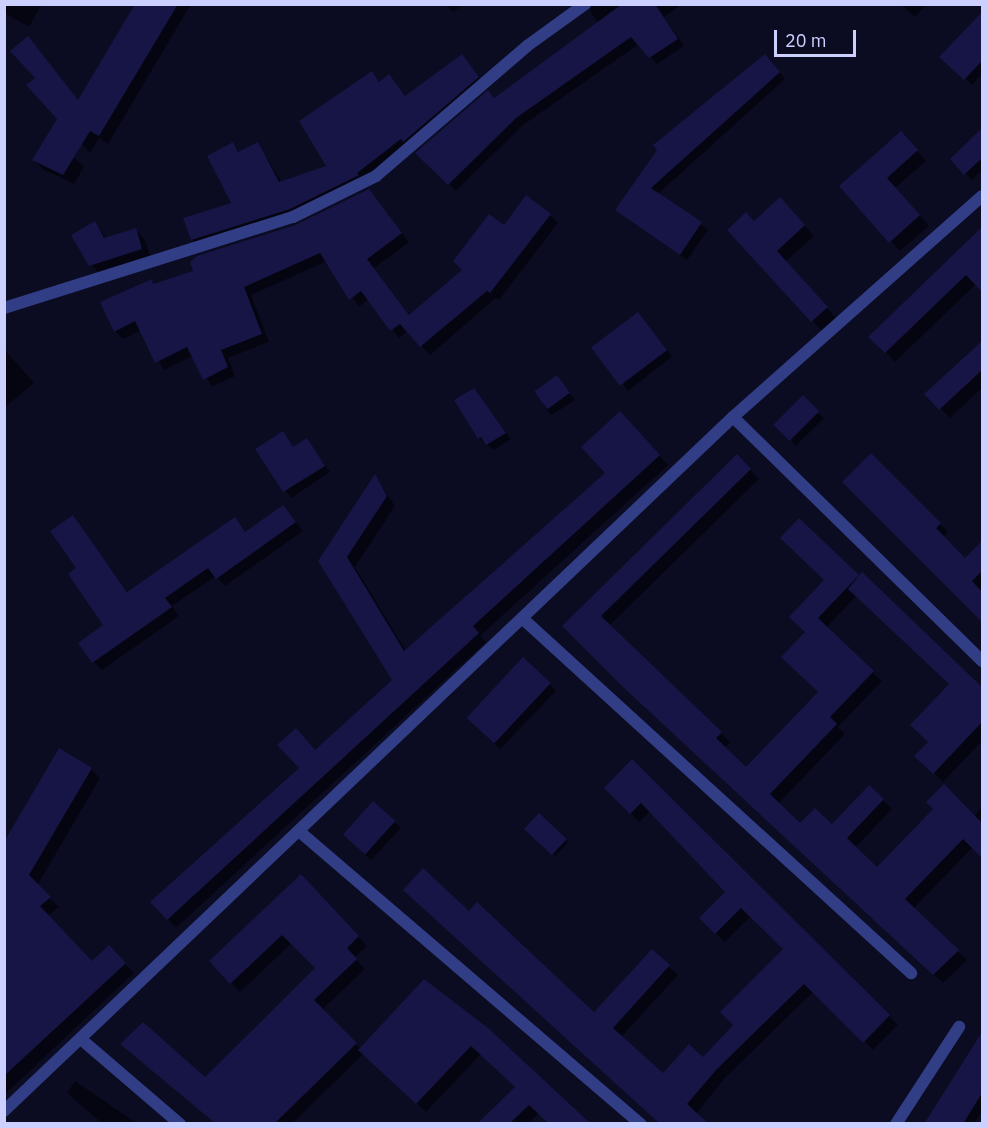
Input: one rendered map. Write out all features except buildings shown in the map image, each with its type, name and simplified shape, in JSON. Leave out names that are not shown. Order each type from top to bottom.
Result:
[{"type":"street","points":[[4,308],[293,217],[376,176],[527,46],[585,4]]},
{"type":"street","points":[[4,1111],[82,1040],[733,417],[982,196]]},
{"type":"street","points":[[733,417],[982,661]]},
{"type":"street","points":[[522,618],[912,973]]},
{"type":"street","points":[[300,832],[642,1124]]},
{"type":"street","points":[[896,1124],[958,1027]]},
{"type":"street","points":[[82,1040],[180,1124]]}]
